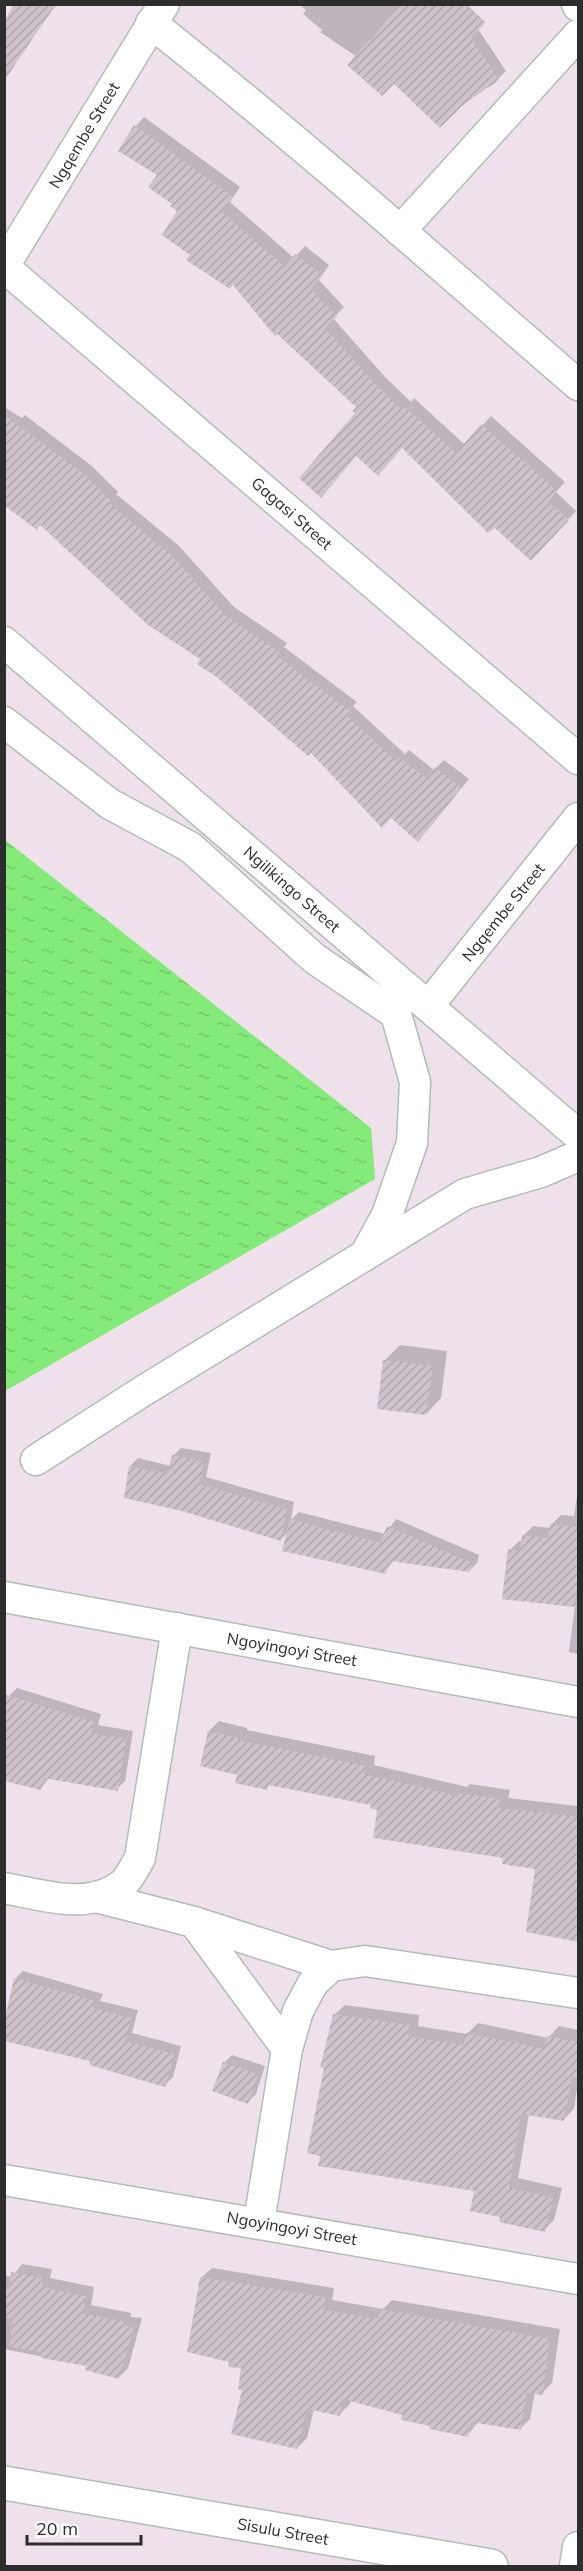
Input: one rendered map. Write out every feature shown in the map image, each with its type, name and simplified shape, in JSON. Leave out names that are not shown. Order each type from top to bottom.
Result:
[{"type":"street","points":[[158,14],[246,98],[579,385]]},
{"type":"street","name":"Ngqembe Street","points":[[4,266],[158,14]]},
{"type":"street","points":[[400,231],[579,34]]},
{"type":"street","name":"Gagasi Street","points":[[4,266],[579,759]]},
{"type":"street","name":"Ngilikingo Street","points":[[4,642],[579,1135]]},
{"type":"street","points":[[4,722],[110,804],[190,847],[315,959],[396,1014],[415,1083],[412,1143],[387,1215],[365,1255]]},
{"type":"street","name":"Ngqembe Street","points":[[428,1006],[579,818]]},
{"type":"street","points":[[36,1460],[465,1194],[541,1172],[579,1156]]},
{"type":"street","name":"Ngoyingoyi Street","points":[[4,1597],[579,1702]]},
{"type":"street","points":[[96,1898],[123,1885],[140,1858],[177,1628]]},
{"type":"street","points":[[4,1888],[64,1900],[96,1898],[194,1922],[331,1966],[365,1961],[579,1993]]},
{"type":"street","points":[[194,1922],[287,2049]]},
{"type":"street","points":[[259,2222],[287,2049],[298,2011],[313,1983],[331,1966]]},
{"type":"street","name":"Ngoyingoyi Street","points":[[11,2187],[259,2222],[579,2279]]},
{"type":"street","name":"Sisulu Street","points":[[4,2483],[491,2566]]},
{"type":"street","points":[[575,2566],[579,2547]]},
{"type":"water","points":[[4,839],[371,1128],[375,1179],[5,1391]]},
{"type":"building","points":[[14,4],[56,4],[4,81],[4,22]]},
{"type":"building","points":[[398,4],[464,4],[485,23],[471,38],[499,80],[463,105],[440,128],[394,84],[382,96],[347,65],[369,40],[371,41]]},
{"type":"building","points":[[134,125],[233,197],[222,212],[285,267],[295,254],[322,275],[311,289],[337,316],[325,328],[401,409],[404,406],[456,453],[481,424],[557,491],[548,502],[569,520],[531,561],[495,528],[488,533],[402,448],[378,476],[356,456],[321,498],[299,478],[355,413],[352,411],[356,407],[277,334],[275,336],[233,285],[230,289],[186,260],[190,255],[162,235],[177,211],[170,206],[172,204],[148,187],[157,175],[118,151]]},
{"type":"building","points":[[4,415],[85,475],[111,501],[109,503],[171,555],[225,615],[279,652],[277,656],[350,711],[346,715],[396,761],[399,757],[426,778],[435,767],[461,788],[418,842],[391,818],[382,828],[311,753],[308,756],[218,678],[197,664],[200,659],[148,625],[40,525],[37,530],[4,505]]},
{"type":"building","points":[[383,1360],[433,1366],[426,1415],[377,1409]]},
{"type":"building","points":[[172,1455],[204,1461],[199,1484],[287,1509],[281,1541],[182,1511],[124,1498],[129,1466],[168,1474]]},
{"type":"building","points":[[290,1519],[380,1543],[387,1526],[472,1563],[470,1572],[389,1561],[386,1574],[282,1551]]},
{"type":"building","points":[[550,1524],[579,1527],[579,1573],[574,1607],[502,1599],[508,1549],[520,1551],[522,1535],[548,1538]]},
{"type":"building","points":[[4,1694],[94,1722],[91,1733],[126,1739],[118,1791],[44,1778],[41,1790],[4,1781]]},
{"type":"building","points":[[208,1731],[238,1738],[238,1740],[366,1766],[364,1774],[458,1796],[458,1793],[500,1799],[499,1808],[579,1817],[579,1942],[526,1932],[535,1869],[502,1864],[503,1858],[373,1838],[377,1810],[370,1808],[371,1805],[268,1785],[267,1790],[235,1783],[237,1775],[200,1766]]},
{"type":"building","points":[[14,1978],[96,2001],[93,2008],[131,2018],[125,2041],[174,2054],[165,2087],[89,2065],[90,2061],[4,2041],[4,2023]]},
{"type":"building","points":[[333,2014],[410,2025],[408,2036],[463,2045],[466,2033],[545,2049],[547,2036],[579,2042],[579,2078],[572,2077],[564,2121],[521,2114],[509,2188],[553,2198],[545,2232],[499,2222],[500,2217],[470,2211],[474,2191],[318,2166],[320,2156],[307,2153],[324,2068],[320,2068]]},
{"type":"building","points":[[223,2062],[258,2074],[248,2104],[212,2091]]},
{"type":"building","points":[[11,2272],[43,2278],[42,2287],[86,2296],[83,2314],[123,2321],[123,2325],[134,2327],[119,2379],[85,2370],[86,2366],[41,2358],[42,2352],[9,2347],[13,2319],[4,2317],[4,2288],[9,2289]]},
{"type":"building","points":[[200,2277],[325,2297],[323,2310],[378,2319],[380,2309],[550,2339],[543,2395],[527,2393],[521,2430],[471,2422],[468,2437],[430,2429],[430,2426],[401,2420],[402,2415],[343,2399],[340,2416],[307,2409],[297,2449],[231,2434],[242,2390],[238,2389],[241,2368],[228,2367],[229,2362],[187,2352]]}]
